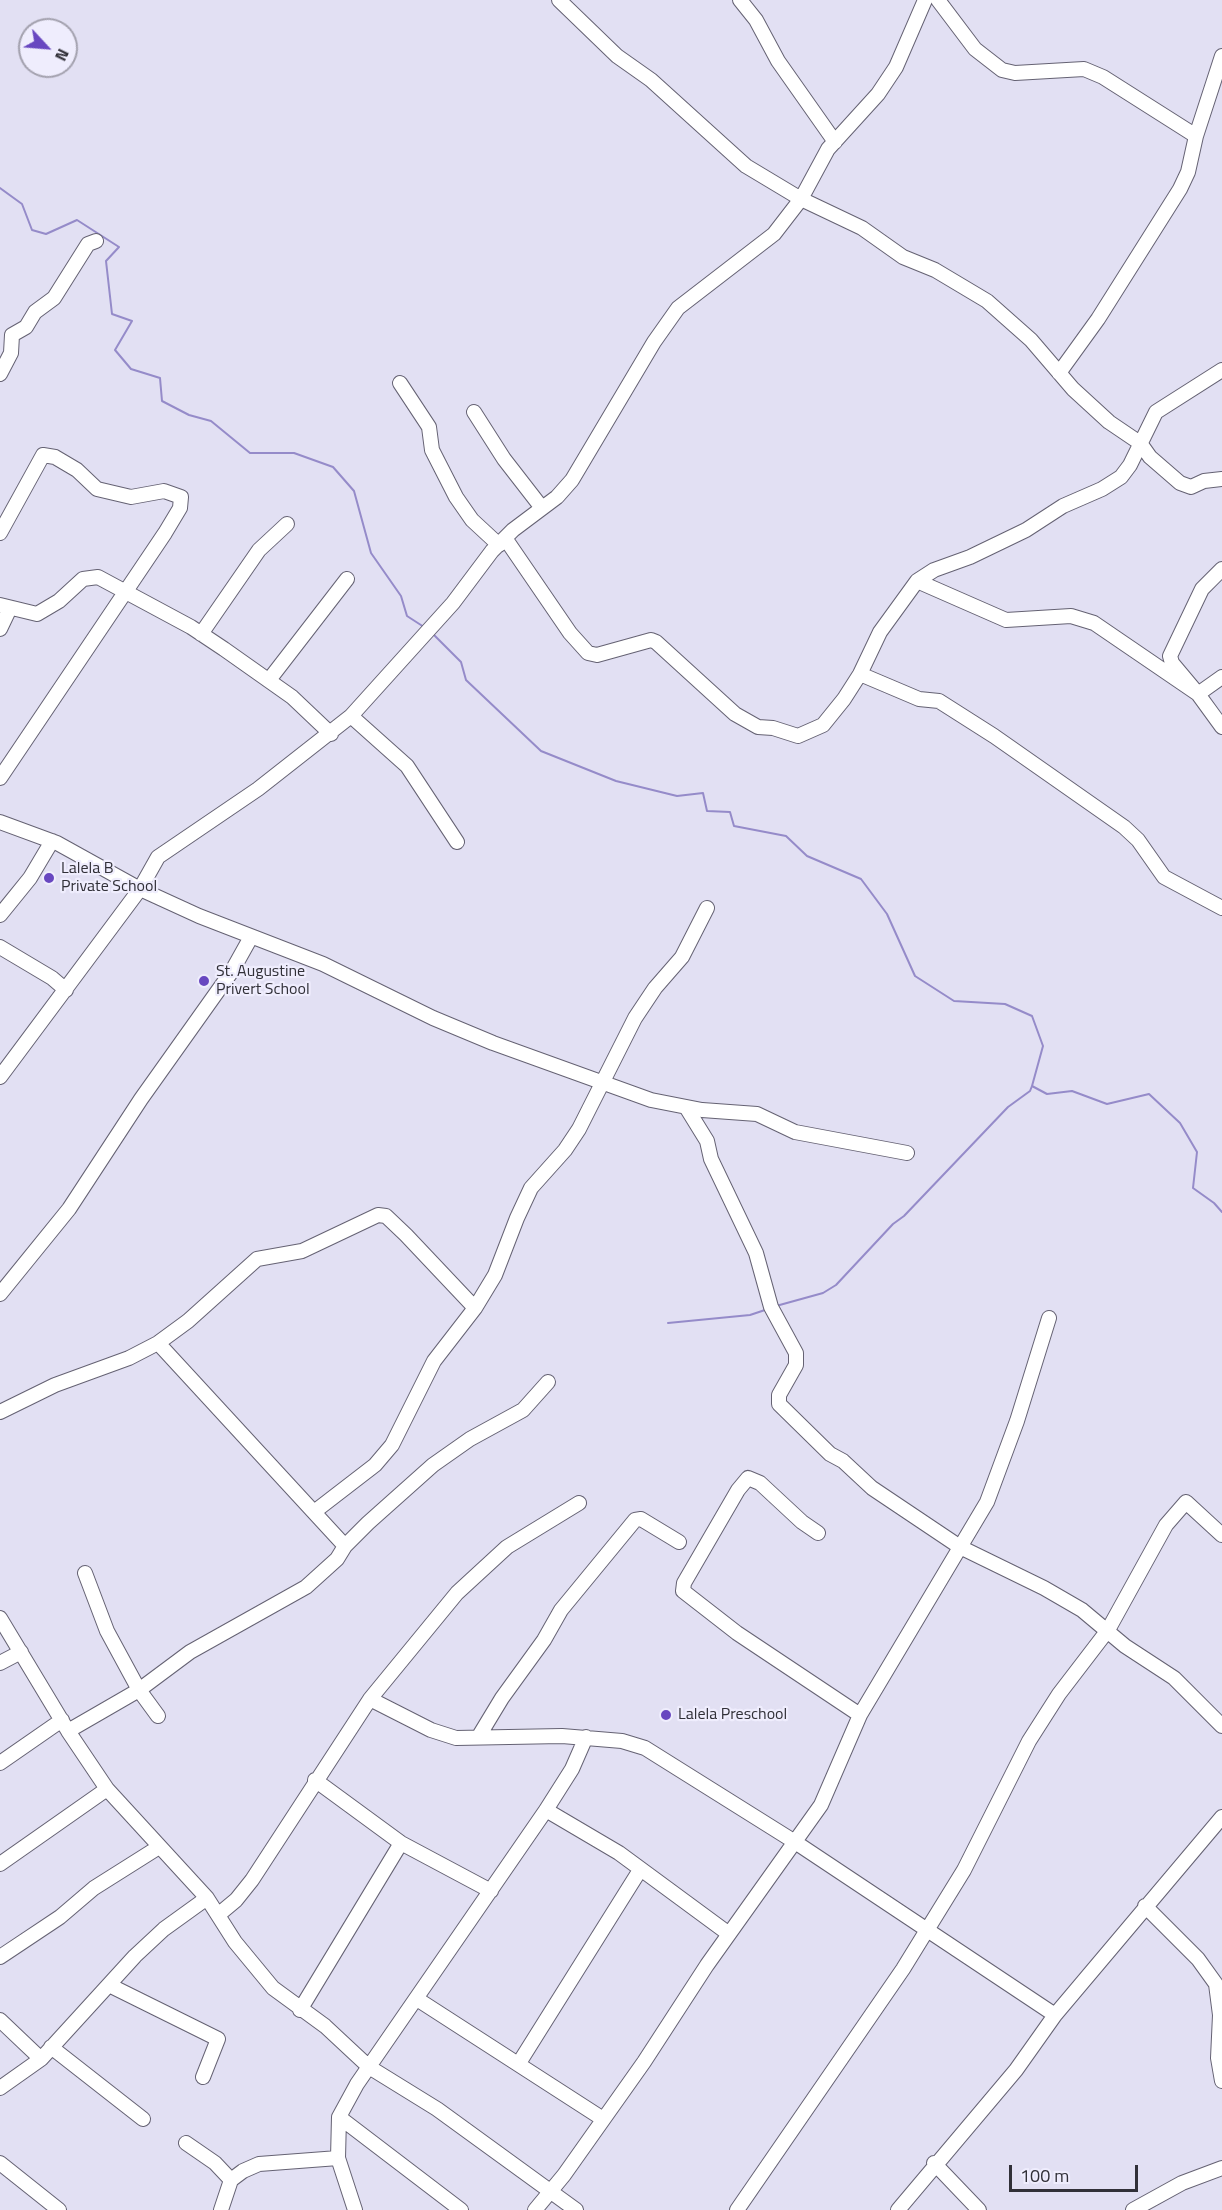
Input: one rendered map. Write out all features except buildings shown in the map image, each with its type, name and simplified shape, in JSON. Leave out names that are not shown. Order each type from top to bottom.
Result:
[{"type":"street","points":[[559,0],[616,56],[651,80],[746,166],[801,200],[862,228],[888,248],[935,270],[987,301],[1017,326],[1059,373],[1109,422],[1140,443],[1150,457],[1185,487],[1222,479]]},
{"type":"street","points":[[740,0],[756,20],[778,61],[835,142]]},
{"type":"street","points":[[0,1077],[140,889],[158,857],[168,847],[258,789],[331,734],[351,716],[425,634],[433,622],[453,603],[502,542],[557,497],[583,465],[654,342],[678,308],[774,234],[801,200],[820,160],[887,81],[907,46],[925,0]]},
{"type":"street","points":[[938,0],[975,49],[1002,70],[1015,74],[1084,69],[1103,77],[1196,136]]},
{"type":"street","points":[[1059,373],[1098,319],[1180,189],[1192,159],[1196,136],[1222,56]]},
{"type":"street","points":[[0,374],[11,353],[12,335],[26,327],[35,312],[54,298],[88,244],[96,241]]},
{"type":"street","points":[[400,383],[429,427],[432,450],[456,497],[472,520],[502,542],[570,633],[588,653],[597,656],[651,640],[656,642],[735,714],[750,724],[798,736],[823,725],[861,675],[880,632],[917,581],[934,570],[970,557],[1026,530],[1063,506],[1102,489],[1121,477],[1130,465],[1156,412],[1222,370]]},
{"type":"street","points":[[474,411],[504,459],[542,508]]},
{"type":"street","points":[[0,533],[43,455],[55,457],[77,470],[97,489],[130,497],[164,491],[181,497],[180,508],[165,533],[125,590],[74,672],[0,778]]},
{"type":"street","points":[[201,634],[259,550],[287,524]]},
{"type":"street","points":[[1222,568],[1202,589],[1170,652],[1172,663],[1222,727]]},
{"type":"street","points":[[0,629],[5,607],[38,614],[59,601],[83,579],[98,577],[201,634],[292,697],[331,734]]},
{"type":"street","points":[[269,681],[347,579]]},
{"type":"street","points":[[917,581],[1006,620],[1071,616],[1094,623],[1198,694]]},
{"type":"street","points":[[861,675],[879,680],[919,699],[939,701],[958,713],[1124,827],[1138,840],[1164,877],[1222,908]]},
{"type":"street","points":[[1198,694],[1222,677]]},
{"type":"street","points":[[351,716],[407,766],[457,842]]},
{"type":"street","points":[[0,822],[51,841],[140,889],[251,938],[322,964],[433,1018],[601,1082],[651,1100],[686,1107],[756,1114],[795,1132],[907,1153]]},
{"type":"street","points":[[0,915],[30,878],[51,841]]},
{"type":"street","points":[[314,1512],[384,1455],[399,1434],[434,1361],[475,1308],[499,1268],[517,1218],[531,1188],[565,1150],[579,1129],[635,1018],[688,947],[707,908]]},
{"type":"street","points":[[0,1294],[69,1209],[141,1099],[232,971],[251,938]]},
{"type":"street","points":[[0,947],[52,978],[66,990]]},
{"type":"street","points":[[686,1107],[707,1141],[711,1159],[756,1253],[771,1307],[796,1353],[796,1365],[779,1395],[779,1404],[830,1454],[843,1461],[872,1488],[960,1546],[1044,1588],[1082,1610],[1125,1646],[1174,1678],[1222,1726]]},
{"type":"street","points":[[0,1413],[55,1385],[129,1358],[158,1342],[188,1321],[257,1259],[302,1251],[378,1215],[386,1216],[406,1234],[475,1308]]},
{"type":"street","points":[[535,2210],[564,2175],[729,1934],[821,1805],[860,1715],[987,1502],[1017,1421],[1049,1318]]},
{"type":"street","points":[[158,1342],[345,1546]]},
{"type":"street","points":[[0,1762],[65,1725],[139,1690],[190,1652],[306,1587],[337,1559],[345,1546],[440,1460],[470,1439],[522,1410],[548,1382]]},
{"type":"street","points":[[818,1533],[802,1522],[760,1483],[748,1478],[738,1490],[684,1583],[683,1591],[737,1634],[860,1715]]},
{"type":"street","points":[[737,2210],[903,1969],[924,1930],[964,1870],[1044,1715],[1108,1630],[1166,1525],[1186,1502],[1222,1535]]},
{"type":"street","points":[[219,1915],[236,1900],[252,1880],[315,1780],[370,1699],[457,1593],[507,1547],[579,1503]]},
{"type":"street","points":[[479,1736],[502,1698],[544,1640],[561,1610],[635,1520],[641,1519],[680,1542]]},
{"type":"street","points":[[85,1573],[107,1631],[139,1690],[158,1716]]},
{"type":"street","points":[[0,1618],[65,1725],[108,1789],[207,1898],[250,1963],[273,1988],[300,2010],[325,2026],[369,2067],[437,2109],[576,2210]]},
{"type":"street","points":[[0,1662],[21,1652]]},
{"type":"street","points":[[370,1699],[430,1730],[456,1738],[479,1736],[586,1737],[622,1741],[645,1748],[795,1842],[924,1930],[1055,2015]]},
{"type":"street","points":[[355,2210],[338,2158],[339,2117],[369,2067],[546,1810],[572,1769],[586,1737]]},
{"type":"street","points":[[315,1780],[401,1844],[491,1891]]},
{"type":"street","points":[[0,1864],[108,1789]]},
{"type":"street","points":[[546,1810],[620,1853],[729,1934]]},
{"type":"street","points":[[898,2210],[934,2163],[1016,2070],[1055,2015],[1222,1817]]},
{"type":"street","points":[[300,2010],[401,1844]]},
{"type":"street","points":[[0,1957],[60,1917],[94,1888],[159,1847]]},
{"type":"street","points":[[519,2063],[640,1869]]},
{"type":"street","points":[[0,2088],[41,2059],[164,1929],[207,1898]]},
{"type":"street","points":[[1145,1906],[1198,1959],[1216,1984],[1220,2015],[1218,2058],[1222,2081]]},
{"type":"street","points":[[109,1985],[218,2039],[203,2077]]},
{"type":"street","points":[[417,1999],[603,2119]]},
{"type":"street","points":[[0,2020],[41,2059]]},
{"type":"street","points":[[51,2047],[143,2118]]},
{"type":"street","points":[[339,2117],[461,2210]]},
{"type":"street","points":[[186,2144],[215,2163],[231,2180]]},
{"type":"street","points":[[221,2210],[231,2180],[259,2164],[338,2158]]},
{"type":"street","points":[[0,2163],[59,2210]]},
{"type":"street","points":[[934,2163],[979,2210]]},
{"type":"street","points":[[1132,2210],[1182,2183],[1222,2168]]},
{"type":"waterway","points":[[0,188],[22,204],[32,230],[46,234],[77,220],[119,247],[106,261],[112,314],[132,321],[115,350],[131,369],[160,378],[162,401],[189,415],[211,421],[250,453],[294,453],[333,467],[354,491],[371,553],[401,596],[407,616],[424,627]]},
{"type":"waterway","points":[[433,634],[461,662],[466,680],[541,751],[616,781],[677,796],[703,793],[707,811],[730,812],[734,826],[786,836],[807,856],[861,879],[887,914],[915,976],[954,1001],[1005,1004],[1032,1016],[1043,1046],[1032,1086],[1047,1094],[1072,1091],[1107,1104],[1149,1094],[1180,1123],[1197,1152],[1193,1188],[1214,1203],[1222,1212]]},
{"type":"waterway","points":[[776,1306],[823,1293],[836,1285],[1008,1107],[1030,1091],[1032,1086]]},
{"type":"waterway","points":[[668,1323],[750,1315],[765,1310]]},
{"type":"place","name":"Lalela B Private School","points":[[49,878]]},
{"type":"place","name":"St. Augustine Privert School","points":[[204,981]]},
{"type":"place","name":"Lalela Preschool","points":[[666,1715]]}]
